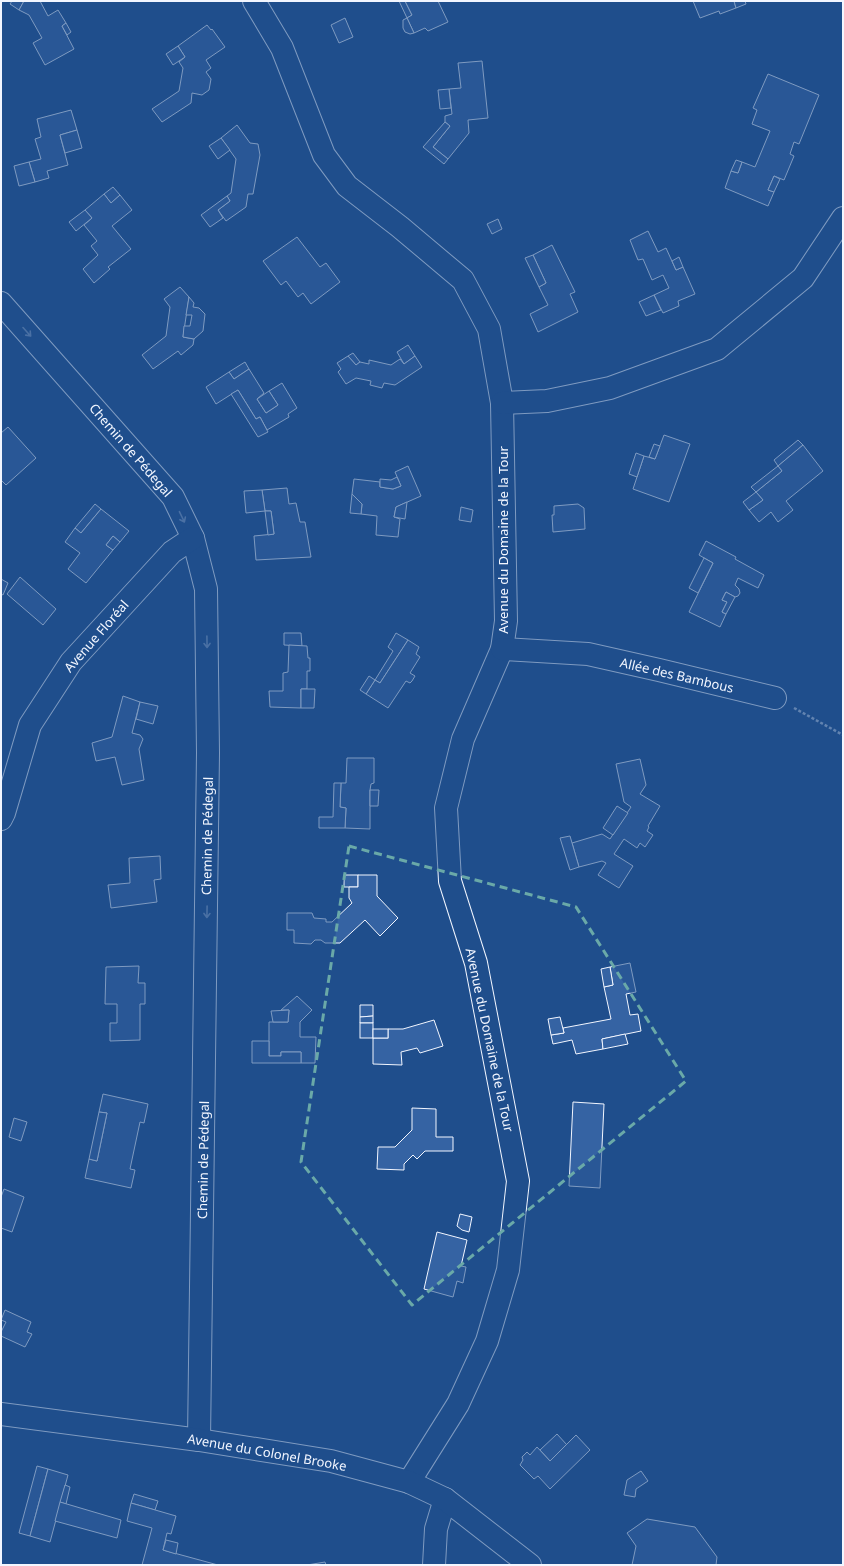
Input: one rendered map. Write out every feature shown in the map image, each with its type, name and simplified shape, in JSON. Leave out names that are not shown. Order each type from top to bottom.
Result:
[{"type":"street","name":"Avenue du Domaine de la Tour","points":[[254,1],[282,48],[324,155],[342,180],[347,186],[400,227],[463,280],[489,329],[502,403],[506,621],[502,649],[463,739],[446,808],[450,881],[476,963],[518,1181],[508,1270],[487,1341],[458,1404],[409,1482]]},
{"type":"street","points":[[502,403],[547,401],[610,388],[717,349],[803,278],[843,218]]},
{"type":"street","name":"Chemin de Pédegal","points":[[1,303],[173,497],[193,538],[206,589],[208,753],[199,1440]]},
{"type":"street","name":"Avenue Floréal","points":[[1,819],[30,725],[70,662],[172,552],[193,538]]},
{"type":"street","name":"Allée des Bambous","points":[[502,649],[588,654],[775,698]]},
{"type":"street","name":"Avenue du Colonel Brooke","points":[[1,1414],[199,1440],[331,1461],[409,1482],[445,1499],[530,1565]]},
{"type":"street","points":[[434,1565],[436,1529],[445,1499]]},
{"type":"path","points":[[775,698],[843,735]]},
{"type":"highlighted area","points":[[349,846],[576,907],[686,1081],[412,1305],[301,1162]]},
{"type":"building","points":[[12,1],[24,1],[19,10],[10,4]]},
{"type":"building","points":[[24,1],[40,1],[48,16],[58,10],[66,23],[62,26],[74,49],[45,65],[33,43],[42,38],[29,15],[19,10]]},
{"type":"building","points":[[399,1],[405,1],[412,15],[407,18]]},
{"type":"building","points":[[405,1],[438,1],[448,22],[428,31],[425,28],[414,33],[407,18],[412,15]]},
{"type":"building","points":[[693,1],[734,1],[736,8],[720,14],[719,11],[700,18]]},
{"type":"building","points":[[734,1],[745,1],[746,4],[736,8]]},
{"type":"building","points":[[345,18],[353,37],[339,43],[331,25]]},
{"type":"building","points":[[407,18],[414,33],[410,34],[405,32],[403,28],[403,20]]},
{"type":"building","points":[[66,23],[71,32],[67,35],[62,26]]},
{"type":"building","points":[[207,25],[211,30],[212,29],[225,47],[206,60],[211,68],[206,72],[211,79],[209,90],[202,95],[192,93],[191,103],[162,122],[152,109],[179,91],[183,68],[179,62],[185,57],[178,46]]},
{"type":"building","points":[[178,46],[185,57],[173,65],[166,54]]},
{"type":"building","points":[[482,61],[488,118],[468,120],[469,133],[448,159],[433,147],[450,126],[445,122],[445,116],[452,114],[449,89],[461,88],[458,63]]},
{"type":"building","points":[[768,74],[819,95],[799,144],[794,142],[790,154],[794,156],[784,180],[774,176],[768,190],[774,192],[768,206],[725,188],[731,171],[738,173],[742,162],[755,167],[770,131],[752,124],[757,110],[753,108]]},
{"type":"building","points":[[449,89],[451,108],[440,109],[438,90]]},
{"type":"building","points":[[71,110],[77,130],[60,135],[68,165],[47,171],[49,178],[35,182],[29,162],[41,159],[35,139],[41,137],[37,119]]},
{"type":"building","points":[[445,122],[450,126],[433,147],[448,159],[444,164],[423,147]]},
{"type":"building","points":[[237,125],[250,143],[258,144],[260,155],[253,194],[248,194],[246,207],[226,221],[218,210],[230,201],[227,196],[231,193],[236,159],[221,138]]},
{"type":"building","points":[[77,130],[82,148],[65,153],[60,135]]},
{"type":"building","points":[[221,138],[230,150],[218,159],[209,146]]},
{"type":"building","points":[[736,160],[742,162],[738,173],[731,171]]},
{"type":"building","points":[[29,162],[35,182],[19,186],[14,166]]},
{"type":"building","points":[[774,176],[780,179],[774,192],[768,190]]},
{"type":"building","points":[[113,187],[120,195],[111,203],[104,194]]},
{"type":"building","points":[[104,194],[111,203],[120,195],[132,210],[112,226],[131,249],[108,267],[110,269],[94,283],[83,269],[98,255],[91,246],[97,241],[84,225],[92,218],[85,210]]},
{"type":"building","points":[[227,196],[230,201],[218,210],[223,218],[210,227],[201,215]]},
{"type":"building","points":[[85,210],[92,218],[76,231],[69,222]]},
{"type":"building","points":[[498,219],[502,229],[492,234],[487,224]]},
{"type":"building","points":[[648,231],[658,252],[666,248],[676,270],[683,267],[695,294],[678,301],[679,306],[663,313],[654,295],[669,288],[663,275],[652,280],[643,259],[638,260],[630,240]]},
{"type":"building","points":[[297,237],[320,267],[326,263],[340,282],[311,304],[303,293],[298,297],[286,281],[281,285],[263,261]]},
{"type":"building","points":[[552,245],[575,292],[570,294],[578,312],[538,332],[530,314],[548,305],[539,287],[546,283],[533,255]]},
{"type":"building","points":[[533,255],[546,283],[539,287],[525,258]]},
{"type":"building","points":[[679,257],[683,267],[676,270],[672,261]]},
{"type":"building","points":[[180,287],[189,297],[183,337],[194,339],[193,345],[181,355],[178,351],[153,369],[142,355],[166,336],[170,307],[164,299]]},
{"type":"building","points":[[654,295],[661,310],[646,316],[639,302]]},
{"type":"building","points":[[189,297],[194,303],[193,307],[199,308],[205,314],[203,331],[194,339],[183,337],[184,326],[190,326],[192,315],[186,315]]},
{"type":"building","points":[[408,345],[415,356],[404,364],[397,352]]},
{"type":"building","points":[[353,353],[360,362],[356,365],[348,356]]},
{"type":"building","points":[[348,356],[356,365],[360,362],[369,364],[369,360],[391,365],[400,359],[404,364],[415,356],[422,367],[395,385],[384,383],[382,388],[370,385],[371,381],[356,378],[346,384],[338,372],[341,369],[337,363]]},
{"type":"building","points":[[245,362],[249,369],[234,379],[229,372]]},
{"type":"building","points":[[249,369],[264,393],[257,399],[266,413],[278,405],[269,391],[282,383],[297,408],[288,414],[289,417],[267,430],[260,417],[256,419],[238,390],[216,404],[206,387],[229,372],[234,379]]},
{"type":"building","points":[[238,390],[256,419],[260,417],[268,432],[258,437],[231,394]]},
{"type":"building","points":[[269,391],[278,405],[266,413],[257,399]]},
{"type":"building","points":[[8,427],[36,458],[6,485],[1,480],[1,433]]},
{"type":"building","points":[[664,435],[690,444],[669,502],[633,489],[644,456],[655,459]]},
{"type":"building","points":[[798,440],[803,445],[778,466],[774,460]]},
{"type":"building","points":[[654,444],[660,446],[655,459],[649,457]]},
{"type":"building","points":[[803,445],[823,471],[786,501],[793,510],[778,522],[771,512],[759,522],[749,510],[763,500],[756,492],[782,471],[778,466]]},
{"type":"building","points":[[636,453],[644,456],[637,477],[629,474]]},
{"type":"building","points":[[408,466],[421,496],[396,507],[394,517],[400,519],[398,537],[376,535],[377,516],[361,514],[362,504],[352,494],[354,479],[380,482],[380,487],[393,489],[401,486],[395,472]]},
{"type":"building","points":[[778,466],[782,471],[756,492],[751,487]]},
{"type":"building","points":[[397,477],[401,486],[393,489],[380,487],[380,479],[391,480]]},
{"type":"building","points":[[287,488],[289,504],[296,503],[300,522],[305,522],[311,557],[256,560],[254,536],[274,534],[271,511],[265,511],[262,490]]},
{"type":"building","points":[[262,490],[265,511],[246,513],[244,491]]},
{"type":"building","points":[[756,492],[763,500],[749,510],[743,502]]},
{"type":"building","points":[[352,494],[362,504],[361,514],[350,513]]},
{"type":"building","points":[[407,502],[405,519],[394,517],[396,507]]},
{"type":"building","points":[[95,504],[101,509],[81,533],[75,528]]},
{"type":"building","points":[[578,504],[584,508],[585,529],[553,532],[552,515],[554,515],[554,506]]},
{"type":"building","points":[[461,507],[473,510],[471,522],[459,520]]},
{"type":"building","points":[[101,509],[129,531],[120,542],[113,536],[106,545],[113,550],[86,583],[68,569],[80,553],[65,542],[75,528],[81,533]]},
{"type":"building","points":[[265,511],[271,511],[274,534],[268,535]]},
{"type":"building","points":[[113,536],[120,542],[113,550],[106,545]]},
{"type":"building","points":[[706,541],[736,557],[735,559],[764,575],[758,588],[738,578],[735,585],[739,589],[740,593],[738,596],[735,597],[726,592],[722,600],[727,602],[722,612],[726,614],[720,627],[689,612],[713,563],[699,555]]},
{"type":"building","points":[[704,558],[713,563],[698,593],[689,588]]},
{"type":"building","points":[[20,577],[56,609],[43,625],[7,594]]},
{"type":"building","points":[[1,579],[8,583],[3,595],[1,594]]},
{"type":"building","points":[[726,592],[735,597],[726,614],[722,612],[727,602],[722,600]]},
{"type":"building","points":[[284,633],[301,633],[302,646],[284,645]]},
{"type":"building","points":[[396,633],[408,640],[380,683],[375,680],[393,651],[388,647]]},
{"type":"building","points":[[408,640],[419,647],[416,654],[420,657],[410,673],[415,676],[410,683],[406,681],[388,708],[366,694],[375,680],[380,683]]},
{"type":"building","points":[[289,645],[307,646],[308,658],[310,658],[310,671],[307,671],[307,689],[301,689],[301,708],[270,707],[269,691],[283,691],[283,673],[288,672]]},
{"type":"building","points":[[369,676],[375,680],[366,694],[360,690]]},
{"type":"building","points":[[301,689],[315,689],[314,708],[301,708]]},
{"type":"building","points":[[123,696],[140,702],[132,733],[140,735],[143,739],[139,749],[144,780],[122,785],[115,757],[96,761],[92,743],[112,737]]},
{"type":"building","points":[[140,702],[158,706],[153,724],[136,719]]},
{"type":"building","points":[[347,758],[374,758],[374,783],[371,784],[370,790],[370,829],[345,828],[346,808],[340,807],[341,783],[346,783]]},
{"type":"building","points":[[640,759],[646,785],[640,794],[660,806],[648,826],[647,831],[653,835],[645,847],[640,843],[637,848],[624,839],[614,854],[633,866],[619,888],[598,875],[606,863],[602,861],[579,867],[572,843],[602,834],[610,839],[631,807],[624,802],[616,764]]},
{"type":"building","points":[[334,783],[341,783],[340,807],[346,808],[345,828],[319,828],[319,817],[333,817]]},
{"type":"building","points":[[370,790],[379,790],[378,806],[370,806]]},
{"type":"building","points":[[617,806],[628,813],[613,835],[603,828]]},
{"type":"building","points":[[570,836],[579,867],[570,870],[560,838]]},
{"type":"building","points":[[160,856],[161,879],[154,880],[157,902],[111,908],[108,885],[130,883],[129,858]]},
{"type":"building","points":[[344,875],[358,875],[358,887],[344,887]]},
{"type":"building","points":[[358,875],[377,875],[377,896],[398,918],[380,936],[365,920],[340,943],[325,943],[321,940],[315,940],[311,944],[294,943],[294,930],[287,930],[287,913],[312,913],[314,918],[326,919],[326,922],[332,922],[352,903],[349,898],[349,887],[358,887]]},
{"type":"building","points":[[630,963],[636,992],[626,994],[630,1015],[638,1014],[641,1031],[602,1039],[603,1049],[576,1054],[572,1040],[553,1044],[551,1035],[564,1033],[563,1028],[611,1019],[604,987],[613,985],[610,967]]},
{"type":"building","points":[[139,966],[138,983],[145,983],[145,1004],[140,1004],[140,1040],[110,1041],[110,1023],[117,1023],[117,1004],[105,1004],[106,967]]},
{"type":"building","points":[[610,967],[613,985],[604,987],[601,969]]},
{"type":"building","points":[[297,996],[312,1010],[300,1022],[300,1037],[316,1037],[315,1063],[301,1063],[301,1052],[281,1052],[281,1056],[269,1056],[269,1022],[288,1022],[289,1010],[281,1010]]},
{"type":"building","points":[[360,1005],[373,1005],[373,1016],[360,1017]]},
{"type":"building","points":[[289,1010],[288,1022],[273,1022],[271,1011]]},
{"type":"building","points":[[373,1016],[373,1023],[360,1023],[360,1017]]},
{"type":"building","points":[[560,1017],[564,1033],[551,1035],[548,1019]]},
{"type":"building","points":[[434,1020],[443,1046],[420,1053],[417,1048],[401,1052],[402,1065],[373,1064],[373,1038],[388,1038],[388,1029],[403,1029]]},
{"type":"building","points":[[360,1023],[373,1023],[373,1038],[360,1038]]},
{"type":"building","points":[[373,1029],[388,1029],[388,1038],[373,1038]]},
{"type":"building","points":[[625,1034],[628,1044],[603,1049],[602,1039]]},
{"type":"building","points":[[252,1041],[269,1041],[269,1056],[281,1056],[281,1052],[301,1052],[301,1063],[252,1063]]},
{"type":"building","points":[[103,1094],[148,1104],[144,1123],[140,1122],[130,1169],[135,1170],[131,1188],[85,1178],[89,1159],[97,1161],[107,1113],[99,1112]]},
{"type":"building","points":[[573,1102],[604,1104],[600,1188],[569,1186]]},
{"type":"building","points":[[412,1108],[436,1109],[436,1137],[453,1137],[453,1151],[425,1151],[417,1159],[413,1155],[404,1164],[404,1170],[377,1169],[378,1147],[395,1147],[412,1130]]},
{"type":"building","points":[[99,1112],[107,1113],[97,1161],[89,1159]]},
{"type":"building","points":[[14,1118],[27,1122],[21,1141],[9,1137]]},
{"type":"building","points":[[4,1189],[24,1197],[12,1232],[1,1228],[1,1197]]},
{"type":"building","points":[[460,1214],[472,1217],[469,1232],[462,1230],[457,1226]]},
{"type":"building","points":[[437,1232],[467,1240],[461,1266],[466,1267],[463,1283],[457,1281],[453,1297],[424,1289]]},
{"type":"building","points":[[5,1310],[31,1322],[27,1332],[32,1334],[25,1347],[1,1336],[1,1332],[6,1322],[1,1320]]},
{"type":"building","points":[[557,1434],[567,1445],[550,1461],[540,1450]]},
{"type":"building","points":[[576,1435],[590,1450],[550,1489],[538,1476],[534,1479],[520,1465],[523,1460],[522,1457],[527,1452],[530,1455],[537,1447],[550,1461]]},
{"type":"building","points":[[37,1466],[48,1469],[30,1536],[19,1533]]},
{"type":"building","points":[[48,1469],[68,1475],[50,1542],[30,1536]]},
{"type":"building","points":[[641,1471],[648,1481],[636,1489],[635,1497],[624,1495],[627,1480]]},
{"type":"building","points":[[65,1485],[70,1487],[66,1504],[60,1502]]},
{"type":"building","points":[[134,1494],[158,1501],[155,1510],[131,1503]]},
{"type":"building","points":[[60,1502],[121,1520],[117,1538],[55,1521]]},
{"type":"building","points":[[131,1503],[176,1516],[171,1534],[167,1533],[163,1550],[218,1565],[142,1565],[152,1528],[127,1521]]},
{"type":"building","points":[[647,1519],[695,1527],[717,1557],[716,1565],[632,1565],[636,1546],[627,1533]]},
{"type":"building","points":[[166,1540],[178,1543],[176,1554],[163,1550]]},
{"type":"building","points":[[325,1562],[326,1565],[307,1565]]}]
